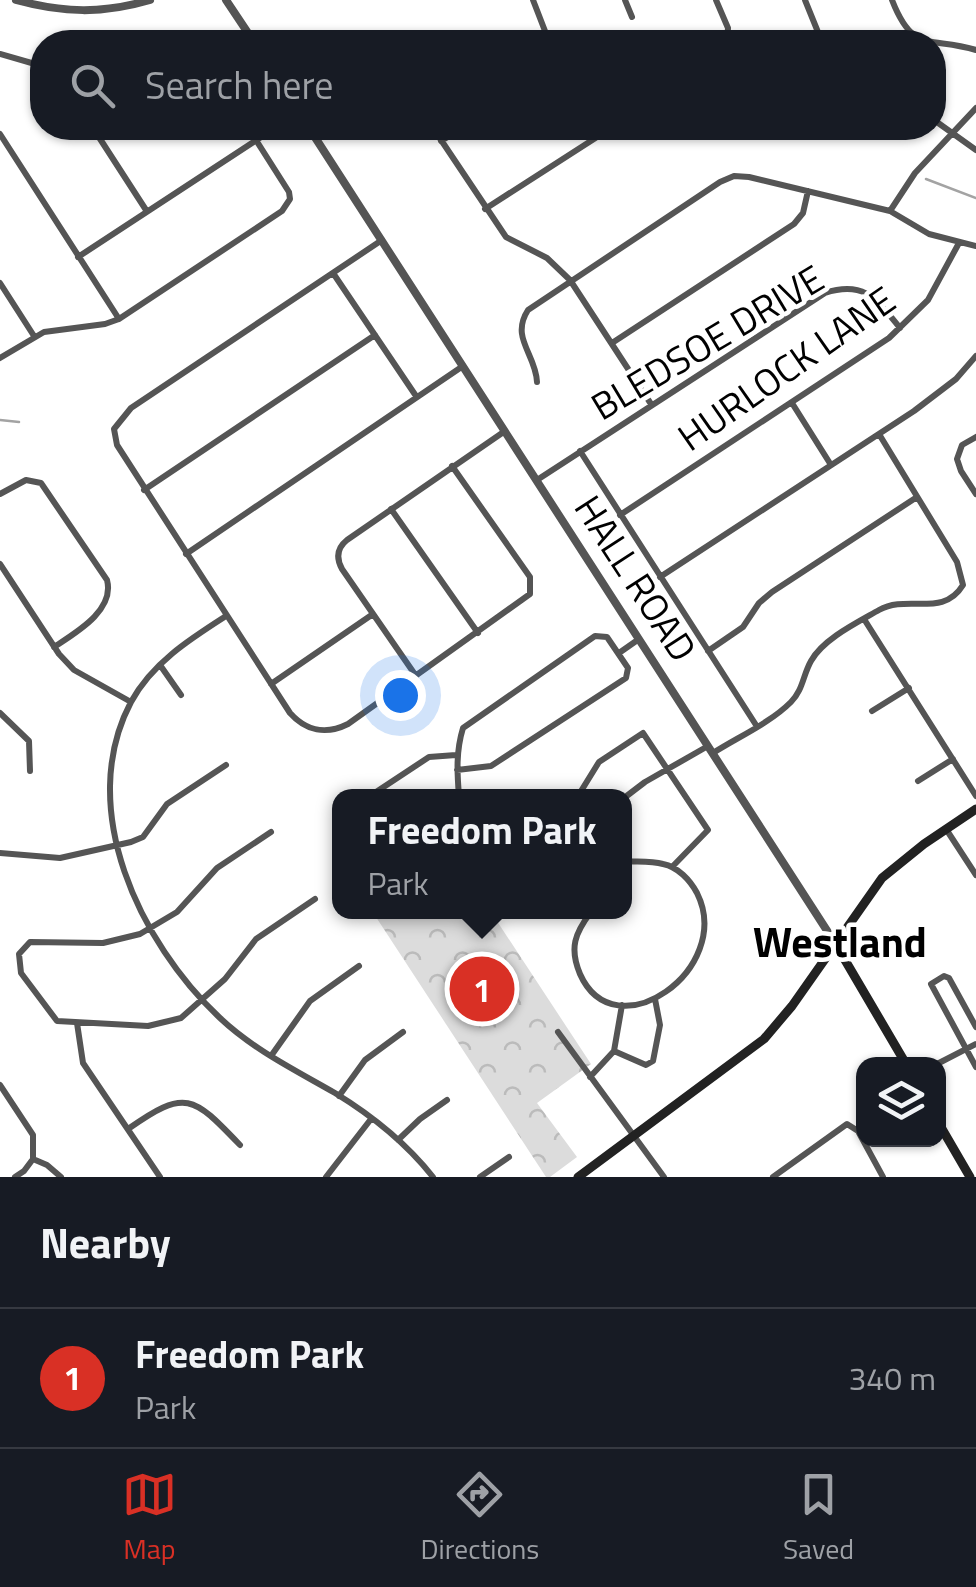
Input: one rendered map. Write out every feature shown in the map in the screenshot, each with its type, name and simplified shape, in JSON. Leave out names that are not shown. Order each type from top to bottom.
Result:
[{"type":"main road","points":[[578,1177],[764,1039],[792,1006],[882,878],[976,809]]},
{"type":"main road","name":"HALL ROAD","points":[[835,943],[902,1057]]},
{"type":"main road","points":[[946,1136],[970,1177]]},
{"type":"street","points":[[16,0],[46,9],[77,12],[124,8],[150,0]]},
{"type":"street","points":[[226,0],[246,30]]},
{"type":"street","points":[[532,0],[545,30]]},
{"type":"street","points":[[625,0],[632,17]]},
{"type":"street","points":[[716,0],[728,30]]},
{"type":"street","points":[[805,0],[817,30]]},
{"type":"street","points":[[892,0],[907,30]]},
{"type":"street","points":[[946,44],[976,50]]},
{"type":"street","points":[[0,54],[30,63]]},
{"type":"street","points":[[890,210],[916,172],[976,108]]},
{"type":"street","points":[[946,128],[976,150]]},
{"type":"street","points":[[0,134],[118,320]]},
{"type":"street","points":[[100,140],[146,210]]},
{"type":"street","points":[[0,358],[34,336],[118,320],[287,205],[289,192],[256,140],[78,257]]},
{"type":"street","name":"HALL ROAD","points":[[317,140],[835,943]]},
{"type":"street","points":[[485,209],[591,140]]},
{"type":"street","points":[[442,141],[506,237],[547,258],[570,280],[651,404]]},
{"type":"street","points":[[537,382],[537,370],[520,337],[521,323],[534,304],[727,179],[749,177],[890,210],[921,231],[976,246]]},
{"type":"street","points":[[612,343],[794,224],[803,213],[808,191]]},
{"type":"street","points":[[382,240],[131,408],[114,429],[122,456],[296,720],[325,731],[342,728],[526,599],[532,587],[527,573],[452,466]]},
{"type":"street","name":"HURLOCK LANE","points":[[620,515],[900,328],[928,300],[958,244]]},
{"type":"street","points":[[332,272],[416,396]]},
{"type":"street","points":[[0,284],[34,336]]},
{"type":"street","name":"BLEDSOE DRIVE","points":[[537,480],[825,293],[857,288],[870,294],[900,328]]},
{"type":"street","points":[[144,490],[375,335]]},
{"type":"street","points":[[660,577],[935,396],[976,356]]},
{"type":"street","points":[[186,554],[463,366]]},
{"type":"street","points":[[792,403],[832,464]]},
{"type":"street","points":[[416,676],[342,569],[338,559],[341,546],[505,431]]},
{"type":"street","points":[[632,793],[792,701],[818,652],[864,619],[890,605],[939,604],[957,594],[963,585],[957,562],[879,434]]},
{"type":"street","points":[[974,438],[959,450],[957,463],[976,494]]},
{"type":"street","points":[[580,451],[756,725]]},
{"type":"street","points":[[0,494],[18,483],[34,480],[46,489],[107,580],[110,590],[103,606],[54,647]]},
{"type":"street","points":[[708,651],[742,628],[772,592],[917,497]]},
{"type":"street","points":[[391,509],[478,633]]},
{"type":"street","points":[[0,564],[54,647],[74,670],[131,702]]},
{"type":"street","points":[[271,684],[373,614]]},
{"type":"street","points":[[226,616],[160,664],[131,702],[117,738],[110,776],[118,846],[126,871],[165,953],[202,1000],[270,1057],[371,1118],[433,1177]]},
{"type":"street","points":[[864,619],[976,796]]},
{"type":"street","points":[[457,770],[496,764],[621,683],[629,671],[608,637],[595,636],[463,728],[461,748],[456,755],[457,770],[458,789]]},
{"type":"street","points":[[618,653],[639,639]]},
{"type":"street","points":[[160,664],[181,695]]},
{"type":"street","points":[[872,712],[909,688]]},
{"type":"street","points":[[0,713],[29,742],[30,771]]},
{"type":"street","points":[[581,789],[599,762],[643,733],[708,830],[672,867]]},
{"type":"street","points":[[381,789],[429,757],[456,755]]},
{"type":"street","points":[[918,782],[953,759]]},
{"type":"street","points":[[0,853],[60,858],[143,837],[164,807],[226,766]]},
{"type":"street","points":[[946,829],[976,875]]},
{"type":"street","points":[[270,832],[217,868],[186,904],[151,928],[115,942],[30,942],[21,949],[21,973],[57,1021],[159,1026],[180,1018],[224,979],[256,939],[315,899]]},
{"type":"street","points":[[586,919],[574,938],[575,961],[590,988],[608,1001],[622,1005],[656,1000],[690,968],[704,929],[702,904],[696,890],[672,867],[632,861]]},
{"type":"street","points":[[270,1057],[310,1000],[359,966]]},
{"type":"street","points":[[976,1027],[950,978],[944,976],[930,984],[976,1067]]},
{"type":"street","points":[[614,1051],[646,1064],[653,1062],[660,1024],[656,1000]]},
{"type":"street","points":[[590,1077],[614,1051],[622,1005]]},
{"type":"street","points":[[77,1023],[83,1063],[160,1177]]},
{"type":"street","points":[[339,1096],[364,1060],[403,1032]]},
{"type":"street","points":[[558,1032],[664,1177]]},
{"type":"street","points":[[946,1059],[976,1044]]},
{"type":"street","points":[[0,1085],[33,1136],[33,1159],[14,1177]]},
{"type":"street","points":[[398,1140],[420,1118],[447,1100]]},
{"type":"street","points":[[128,1129],[163,1106],[184,1102],[206,1110],[240,1145]]},
{"type":"street","points":[[326,1177],[371,1118]]},
{"type":"street","points":[[778,1176],[847,1124],[858,1132],[883,1177]]},
{"type":"street","points":[[480,1177],[508,1157]]},
{"type":"street","points":[[33,1159],[48,1165],[61,1177]]},
{"type":"green space","points":[[377,919],[496,919],[591,1064],[537,1103],[577,1157],[546,1177]]},
{"type":"waterway","points":[[926,179],[976,198]]},
{"type":"waterway","points":[[0,420],[19,422]]},
{"type":"place","name":"Freedom Park","points":[[482,989]]},
{"type":"district","name":"Westland","points":[[840,941]]}]
